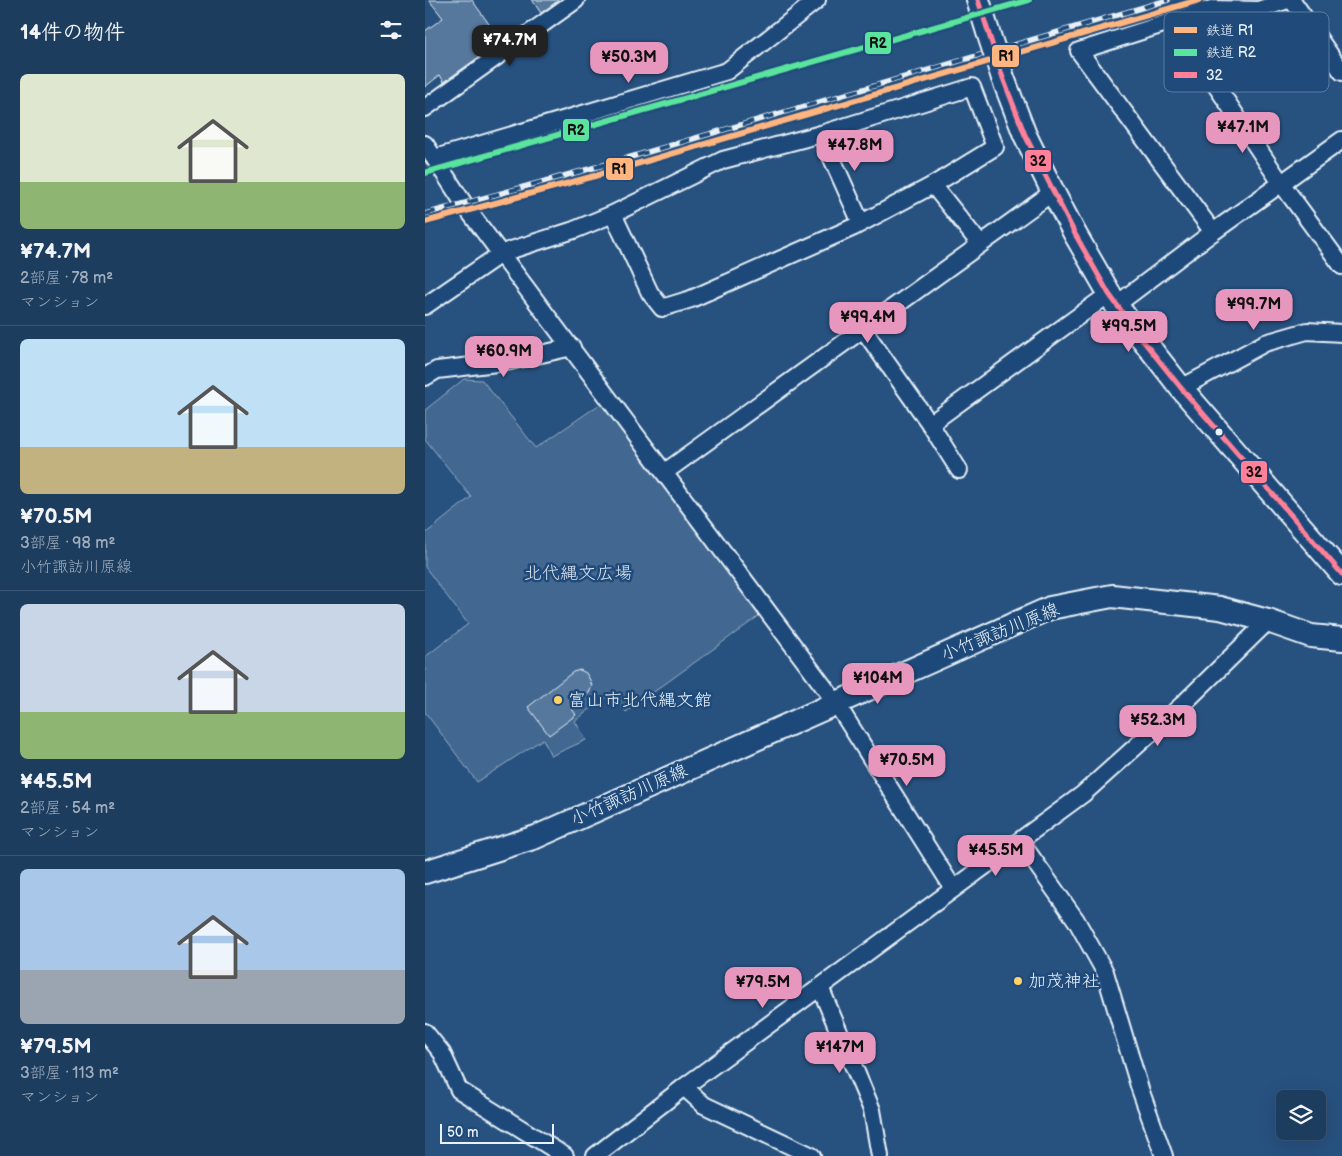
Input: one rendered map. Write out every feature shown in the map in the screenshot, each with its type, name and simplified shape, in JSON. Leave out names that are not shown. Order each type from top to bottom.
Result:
[{"type":"main road","points":[[978,0],[1003,78],[1025,136],[1053,192],[1113,299],[1181,388],[1342,574]]},
{"type":"main road","name":"小竹諏訪川原線","points":[[425,872],[536,837],[1050,608],[1112,596],[1220,608],[1311,636],[1342,639]]},
{"type":"street","points":[[425,108],[577,0]]},
{"type":"street","points":[[433,163],[727,72],[817,0]]},
{"type":"street","points":[[1202,12],[1211,9],[1258,10],[1290,0],[1299,12]]},
{"type":"street","points":[[1164,24],[1079,51],[1213,232]]},
{"type":"street","points":[[1329,54],[1342,72]]},
{"type":"street","points":[[425,306],[502,254],[574,230],[613,214],[723,160],[821,134],[971,87],[995,147],[933,185],[861,223],[691,299],[662,308],[650,293],[613,214]]},
{"type":"street","points":[[1220,92],[1281,183],[1342,266]]},
{"type":"street","points":[[821,134],[861,223]]},
{"type":"street","points":[[930,424],[1213,232],[1342,140]]},
{"type":"street","points":[[425,144],[433,163],[572,347],[835,703],[953,888]]},
{"type":"street","points":[[933,185],[980,244]]},
{"type":"street","points":[[665,472],[1053,192]]},
{"type":"street","points":[[863,329],[930,424],[959,470]]},
{"type":"street","points":[[1181,388],[1265,343],[1307,331],[1342,333]]},
{"type":"street","points":[[425,377],[437,370],[506,362],[572,347]]},
{"type":"street","points":[[595,1156],[820,986],[1083,794],[1118,765],[1131,750],[1181,706],[1267,621]]},
{"type":"street","points":[[1020,841],[1076,920],[1105,972],[1140,1089],[1164,1156]]},
{"type":"street","points":[[820,986],[872,1110],[879,1156]]},
{"type":"street","points":[[425,1032],[442,1053],[459,1090],[565,1156]]},
{"type":"street","points":[[684,1087],[704,1105],[813,1156]]},
{"type":"green space","name":"北代縄文広場","points":[[464,379],[482,380],[536,448],[603,402],[759,616],[626,712],[611,693],[575,721],[586,740],[551,756],[543,739],[477,782],[425,712],[425,657],[468,624],[425,567],[425,534],[471,497],[425,439],[425,410]]},
{"type":"building","points":[[429,0],[472,0],[501,41],[444,82],[440,75],[425,87],[425,31],[443,18]]},
{"type":"building","points":[[532,0],[559,0],[541,13]]},
{"type":"building","name":"富山市北代縄文館","points":[[580,670],[586,673],[590,680],[592,686],[589,693],[571,707],[576,715],[549,735],[528,707],[573,672]]},
{"type":"railway","points":[[425,214],[600,166],[1168,0]]},
{"type":"railway","points":[[425,222],[602,174],[1199,0]]},
{"type":"rail line","name":"R2","points":[[425,173],[1029,0]]},
{"type":"rail line","name":"R1","points":[[425,222],[602,174],[1199,0]]},
{"type":"transit line","name":"32","points":[[978,0],[1003,78],[1025,135],[1075,234],[1109,294],[1181,388],[1342,574]]},
{"type":"place","name":"富山市北代縄文館","points":[[558,700]]},
{"type":"place","name":"加茂神社","points":[[1018,981]]}]
